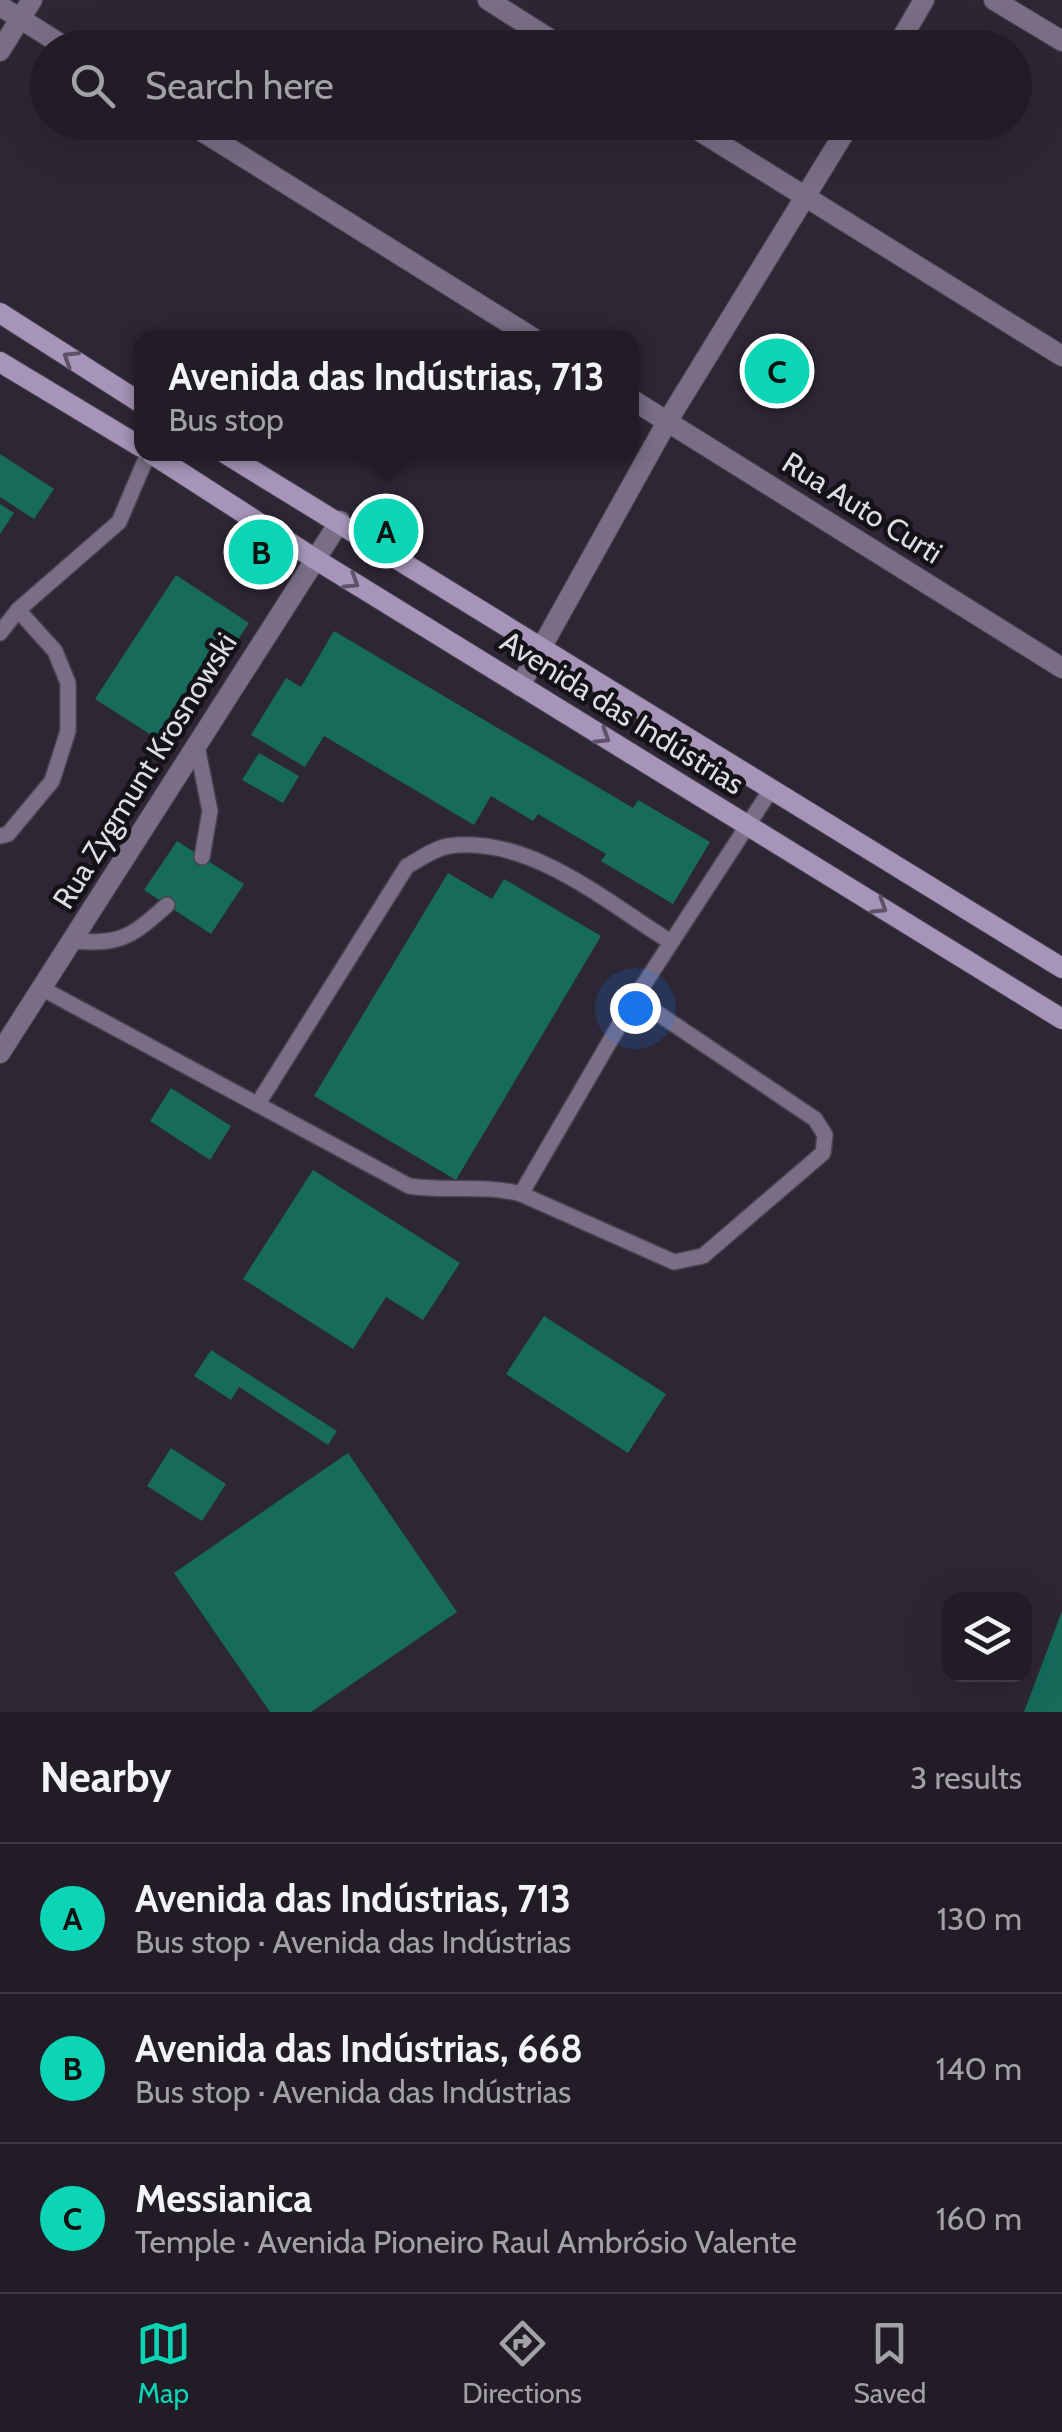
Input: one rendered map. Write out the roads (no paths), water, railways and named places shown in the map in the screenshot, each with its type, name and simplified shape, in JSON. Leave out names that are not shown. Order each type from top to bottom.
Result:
[{"type":"main road","points":[[0,313],[134,399]]},
{"type":"main road","points":[[0,362],[134,443]]},
{"type":"main road","name":"Avenida das Indústrias","points":[[161,461],[1062,1020]]},
{"type":"main road","name":"Avenida das Indústrias","points":[[238,461],[340,520],[1062,968]]},
{"type":"street","points":[[488,0],[536,30]]},
{"type":"street","points":[[906,30],[924,0]]},
{"type":"street","points":[[994,0],[1062,41]]},
{"type":"street","points":[[0,6],[26,9],[48,30]]},
{"type":"street","points":[[0,52],[26,9]]},
{"type":"street","points":[[216,140],[522,331]]},
{"type":"street","points":[[713,140],[1062,356]]},
{"type":"street","points":[[520,686],[667,422],[840,140]]},
{"type":"street","name":"Rua Auto Curti","points":[[639,405],[1062,668]]},
{"type":"street","name":"Rua Zygmunt Krosnowski","points":[[0,1053],[340,520]]},
{"type":"lane","points":[[0,633],[18,610],[119,522],[147,461]]},
{"type":"lane","points":[[0,836],[8,834],[52,781],[68,731],[68,683],[55,651],[18,610]]},
{"type":"lane","points":[[197,746],[210,811],[202,857]]},
{"type":"lane","points":[[521,1194],[635,998],[772,788]]},
{"type":"lane","points":[[258,1102],[408,866],[445,846],[485,845],[540,861],[670,942]]},
{"type":"lane","points":[[74,941],[115,942],[132,936],[167,905]]},
{"type":"lane","points":[[43,989],[409,1186],[447,1192],[500,1188],[521,1194],[674,1262],[703,1256],[823,1152],[824,1135],[815,1119],[635,998]]},
{"type":"place","name":"Messianica","points":[[777,371]]},
{"type":"place","name":"Avenida das Indústrias, 713","points":[[386,531]]},
{"type":"place","name":"Avenida das Indústrias, 668","points":[[261,552]]}]
